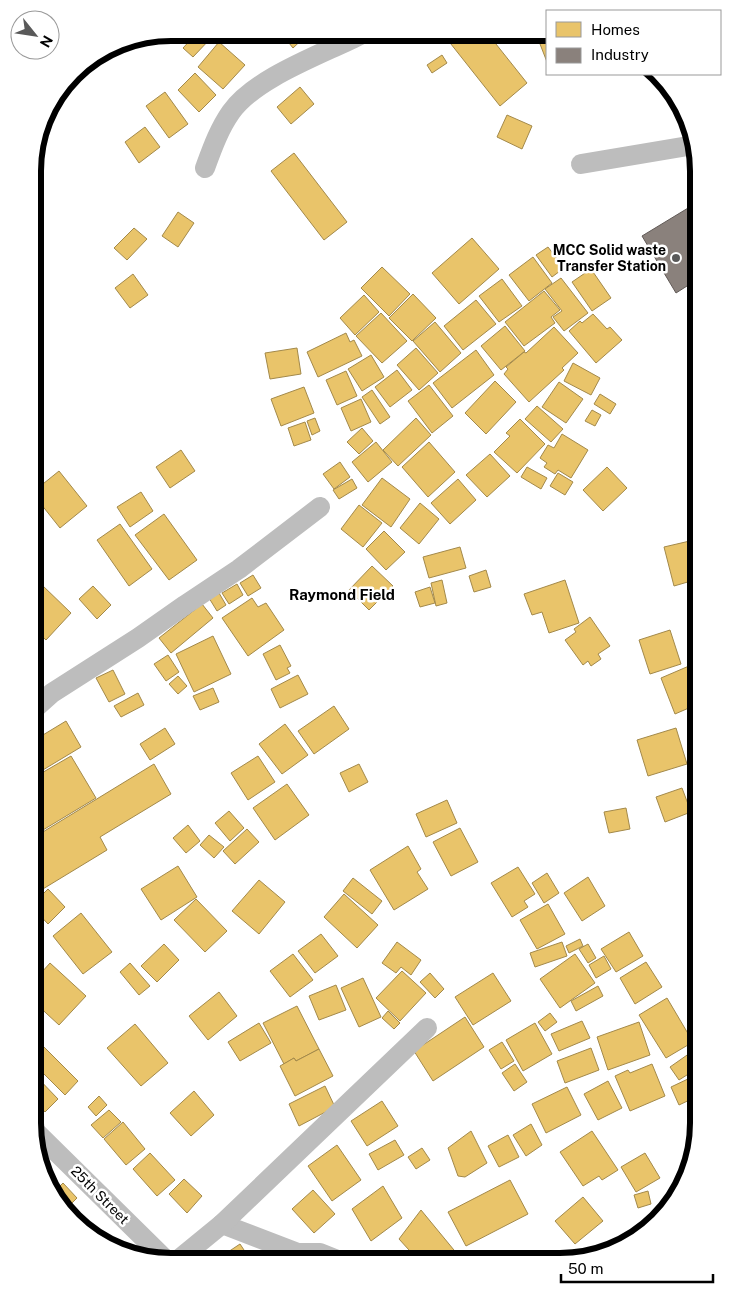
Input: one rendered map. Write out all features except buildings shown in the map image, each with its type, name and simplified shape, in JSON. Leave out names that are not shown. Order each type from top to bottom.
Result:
[{"type":"street","points":[[205,168],[217,138],[231,112],[243,98],[283,72],[347,41]]},
{"type":"street","points":[[581,164],[687,146]]},
{"type":"street","points":[[41,702],[52,692],[138,638],[240,569],[320,507]]},
{"type":"street","points":[[187,1253],[222,1224],[428,1028]]},
{"type":"street","name":"25th Street","points":[[42,1137],[158,1252]]},
{"type":"street","points":[[222,1224],[298,1253],[320,1253]]},
{"type":"place","name":"MCC Solid waste Transfer Station","points":[[676,258]]},
{"type":"district","name":"Raymond Field","points":[[342,594]]}]
